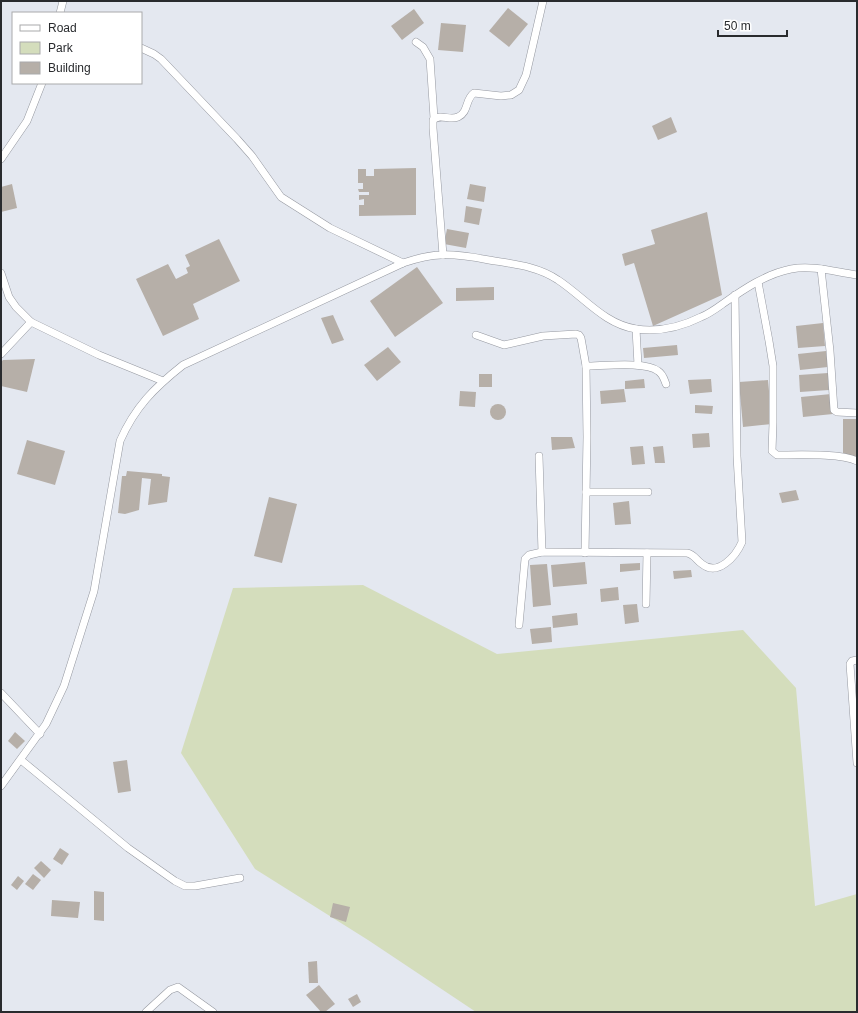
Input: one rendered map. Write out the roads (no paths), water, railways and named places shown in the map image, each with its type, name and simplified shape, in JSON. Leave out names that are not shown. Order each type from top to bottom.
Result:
[{"type":"street","points":[[60,12],[64,1]]},
{"type":"street","points":[[434,118],[440,116],[454,118],[461,116],[474,93],[501,96],[511,95],[519,90],[526,75],[543,1]]},
{"type":"street","points":[[416,42],[423,47],[430,59],[434,118],[432,128],[442,254]]},
{"type":"street","points":[[142,48],[161,59],[237,139],[252,156],[281,198],[330,228],[403,263]]},
{"type":"street","points":[[1,159],[27,121],[42,84]]},
{"type":"street","points":[[1,786],[40,734],[64,686],[94,590],[120,441],[127,424],[136,411],[163,381],[183,365],[403,263],[418,258],[442,254],[464,255],[510,263],[541,271],[559,280],[608,318],[623,326],[651,330],[680,325],[701,318],[735,295],[779,272],[804,268],[857,275]]},
{"type":"street","points":[[820,269],[830,351],[834,410],[837,412],[857,413]]},
{"type":"street","points":[[1,272],[9,297],[16,307],[31,322],[99,355],[163,381]]},
{"type":"street","points":[[758,282],[773,366],[772,451],[777,455],[831,456],[857,461]]},
{"type":"street","points":[[519,625],[525,559],[529,555],[542,552],[689,553],[702,565],[716,568],[722,566],[731,559],[739,549],[742,542],[737,456],[735,295]]},
{"type":"street","points":[[1,354],[31,322]]},
{"type":"street","points":[[636,329],[638,365]]},
{"type":"street","points":[[476,335],[504,345],[543,336],[578,335],[582,343],[586,366],[585,553]]},
{"type":"street","points":[[586,366],[638,365],[651,367],[660,372],[666,384]]},
{"type":"street","points":[[539,456],[542,552]]},
{"type":"street","points":[[586,492],[648,492]]},
{"type":"street","points":[[646,604],[647,553]]},
{"type":"street","points":[[857,660],[852,661],[850,664],[857,763]]},
{"type":"street","points":[[1,693],[40,734]]},
{"type":"street","points":[[21,760],[128,848],[175,881],[185,886],[195,886],[240,878]]},
{"type":"street","points":[[146,1012],[170,990],[178,987],[213,1012]]}]
